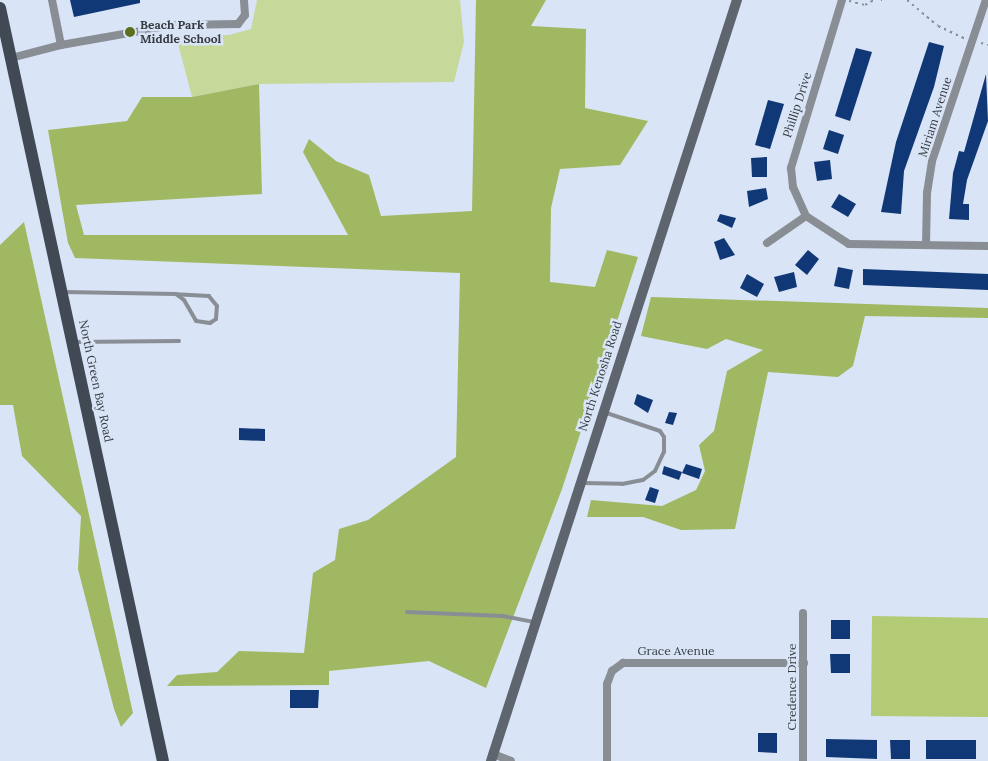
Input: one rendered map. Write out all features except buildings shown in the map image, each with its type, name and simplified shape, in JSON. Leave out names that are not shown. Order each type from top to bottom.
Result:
[{"type":"main road","name":"North Green Bay Road","points":[[0,8],[61,292],[74,342],[163,761]]},
{"type":"street","points":[[52,0],[61,45]]},
{"type":"street","points":[[11,58],[61,45],[175,26],[238,24],[245,15],[244,0]]},
{"type":"street","name":"North Kenosha Road","points":[[492,757],[578,483],[737,0]]},
{"type":"street","name":"Phillip Drive","points":[[842,0],[791,168],[793,187],[806,216],[818,227],[849,244],[988,246]]},
{"type":"street","name":"Miriam Avenue","points":[[926,246],[927,193],[932,161],[986,0]]},
{"type":"street","points":[[766,243],[806,216]]},
{"type":"street","name":"Credence Drive","points":[[803,613],[803,761]]},
{"type":"street","name":"Grace Avenue","points":[[607,761],[607,684],[612,671],[623,663],[804,663]]},
{"type":"street","points":[[492,757],[511,761]]},
{"type":"lane","points":[[61,292],[176,294],[209,296],[218,306],[216,319],[210,323],[196,321],[184,300],[176,294]]},
{"type":"lane","points":[[74,342],[179,341]]},
{"type":"lane","points":[[578,483],[615,484],[643,480],[655,471],[664,452],[664,437],[660,431],[602,412]]},
{"type":"lane","points":[[407,612],[474,614],[534,622]]},
{"type":"path","points":[[847,0],[865,5],[874,0]]},
{"type":"path","points":[[907,0],[938,26],[988,45]]},
{"type":"shaded area","points":[[257,0],[460,0],[464,42],[454,82],[259,84],[192,97],[176,36],[229,35],[251,29]]},
{"type":"shaded area","points":[[476,0],[546,0],[531,26],[586,29],[585,108],[648,121],[620,165],[560,169],[551,208],[550,282],[595,287],[607,250],[638,257],[562,489],[486,688],[429,661],[329,671],[329,685],[167,686],[177,675],[217,672],[239,651],[304,653],[313,573],[335,560],[339,529],[368,520],[456,457],[460,273],[75,258],[68,243],[48,130],[127,121],[142,97],[192,97],[259,84],[262,194],[76,205],[84,235],[348,235],[303,152],[309,139],[336,161],[369,175],[381,216],[472,211]]},
{"type":"shaded area","points":[[24,222],[133,713],[121,727],[114,709],[78,569],[81,516],[22,456],[13,405],[0,405],[0,245]]},
{"type":"shaded area","points":[[651,297],[988,308],[988,318],[865,316],[853,366],[838,377],[768,372],[735,529],[681,530],[643,517],[587,517],[591,500],[662,506],[696,490],[705,471],[699,445],[714,431],[727,371],[763,350],[726,339],[707,349],[641,336]]},
{"type":"shaded area","points":[[872,616],[988,618],[988,717],[871,716]]},
{"type":"place","name":"Beach Park Middle School","points":[[130,32]]}]
